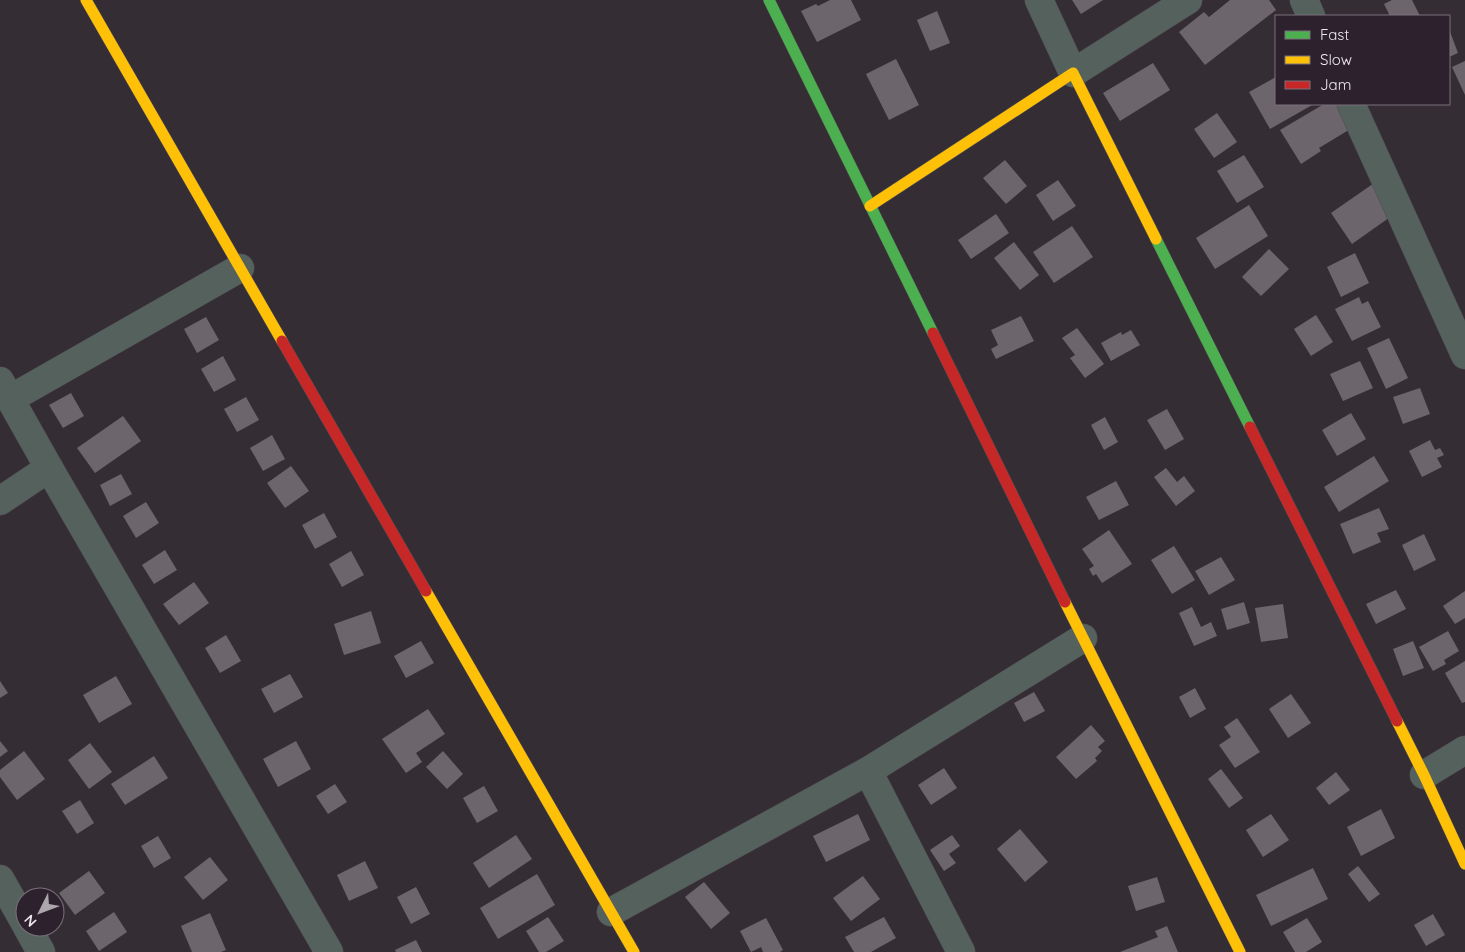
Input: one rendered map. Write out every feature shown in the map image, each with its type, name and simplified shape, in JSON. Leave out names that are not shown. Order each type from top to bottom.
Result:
[{"type":"street","points":[[86,0],[634,952]]},
{"type":"street","points":[[769,0],[1082,638],[1240,952]]},
{"type":"street","points":[[1039,0],[1073,73],[1424,774],[1465,864]]},
{"type":"street","points":[[870,206],[1188,0]]},
{"type":"street","points":[[1304,0],[1312,15]]},
{"type":"street","points":[[1351,105],[1465,355]]},
{"type":"street","points":[[240,268],[5,390],[329,952]]},
{"type":"street","points":[[0,501],[49,468]]},
{"type":"street","points":[[611,912],[868,771],[1082,638]]},
{"type":"street","points":[[1424,774],[1465,750]]},
{"type":"street","points":[[868,771],[961,952]]},
{"type":"street","points":[[1,882],[15,906]]},
{"type":"street","points":[[33,937],[41,952]]},
{"type":"building","points":[[830,0],[851,0],[861,20],[817,42],[801,11]]},
{"type":"building","points":[[1072,0],[1103,0],[1081,14]]},
{"type":"building","points":[[1230,0],[1269,0],[1276,10],[1205,65],[1179,32],[1204,12],[1209,17]]},
{"type":"building","points":[[1392,0],[1412,0],[1420,15],[1390,15],[1384,4]]},
{"type":"building","points":[[937,11],[950,43],[930,51],[917,20]]},
{"type":"building","points":[[1450,32],[1458,53],[1450,57]]},
{"type":"building","points":[[896,59],[919,105],[889,120],[866,74]]},
{"type":"building","points":[[1465,61],[1465,95],[1452,67]]},
{"type":"building","points":[[1153,63],[1170,90],[1120,121],[1103,93]]},
{"type":"building","points":[[1275,78],[1275,105],[1312,105],[1270,129],[1249,92]]},
{"type":"building","points":[[1322,105],[1339,105],[1352,128],[1319,148],[1321,151],[1301,164],[1280,130]]},
{"type":"building","points":[[1217,113],[1237,142],[1214,158],[1194,129]]},
{"type":"building","points":[[1244,155],[1264,187],[1237,203],[1217,171]]},
{"type":"building","points":[[1005,160],[1027,186],[1006,204],[983,178]]},
{"type":"building","points":[[1058,180],[1076,206],[1053,221],[1036,195]]},
{"type":"building","points":[[1377,181],[1393,215],[1352,244],[1331,213]]},
{"type":"building","points":[[1249,205],[1268,236],[1215,269],[1196,238]]},
{"type":"building","points":[[996,214],[1009,233],[971,259],[958,240]]},
{"type":"building","points":[[1072,226],[1093,257],[1054,283],[1033,252]]},
{"type":"building","points":[[1014,242],[1039,275],[1020,290],[994,258]]},
{"type":"building","points":[[1269,249],[1289,269],[1261,296],[1242,277]]},
{"type":"building","points":[[1355,253],[1369,283],[1341,297],[1327,267]]},
{"type":"building","points":[[1359,297],[1362,304],[1368,301],[1381,327],[1352,341],[1335,309]]},
{"type":"building","points":[[1316,315],[1333,342],[1311,356],[1294,329]]},
{"type":"building","points":[[1021,316],[1034,341],[996,359],[991,349],[998,345],[991,330]]},
{"type":"building","points":[[206,317],[219,340],[197,353],[184,329]]},
{"type":"building","points":[[1077,328],[1104,364],[1085,378],[1070,358],[1075,355],[1062,338]]},
{"type":"building","points":[[1131,330],[1140,345],[1111,361],[1101,343],[1121,332],[1122,335]]},
{"type":"building","points":[[1389,338],[1408,378],[1386,389],[1367,348]]},
{"type":"building","points":[[223,356],[236,380],[214,392],[201,369]]},
{"type":"building","points":[[1360,361],[1373,388],[1343,401],[1330,374]]},
{"type":"building","points":[[1420,388],[1430,414],[1403,424],[1393,397]]},
{"type":"building","points":[[71,393],[84,416],[63,428],[49,405]]},
{"type":"building","points":[[246,397],[259,420],[237,432],[224,409]]},
{"type":"building","points":[[1167,409],[1184,439],[1165,450],[1147,420]]},
{"type":"building","points":[[1351,413],[1366,439],[1337,456],[1322,430]]},
{"type":"building","points":[[123,416],[141,441],[95,473],[77,448]]},
{"type":"building","points":[[1105,417],[1118,442],[1104,450],[1091,425]]},
{"type":"building","points":[[272,435],[285,459],[263,471],[250,448]]},
{"type":"building","points":[[1430,440],[1435,450],[1440,448],[1444,455],[1437,458],[1442,467],[1422,477],[1409,451]]},
{"type":"building","points":[[1374,456],[1389,481],[1339,512],[1324,487]]},
{"type":"building","points":[[291,466],[309,491],[285,508],[267,483]]},
{"type":"building","points":[[1166,468],[1177,482],[1184,476],[1195,491],[1176,506],[1154,477]]},
{"type":"building","points":[[121,474],[132,494],[110,506],[100,485]]},
{"type":"building","points":[[1116,481],[1129,505],[1099,520],[1086,497]]},
{"type":"building","points":[[146,502],[159,523],[136,538],[123,516]]},
{"type":"building","points":[[1379,508],[1389,529],[1377,533],[1381,542],[1353,554],[1340,524]]},
{"type":"building","points":[[324,513],[337,537],[315,549],[302,525]]},
{"type":"building","points":[[1109,530],[1132,564],[1102,583],[1096,574],[1093,576],[1089,569],[1094,566],[1082,549]]},
{"type":"building","points":[[1424,534],[1436,560],[1414,571],[1402,545]]},
{"type":"building","points":[[1174,546],[1195,580],[1172,594],[1151,560]]},
{"type":"building","points":[[165,550],[177,570],[154,584],[142,565]]},
{"type":"building","points":[[351,551],[364,575],[342,587],[329,564]]},
{"type":"building","points":[[1221,557],[1235,580],[1209,595],[1195,571]]},
{"type":"building","points":[[194,582],[209,603],[179,625],[163,604]]},
{"type":"building","points":[[1396,590],[1406,609],[1376,624],[1366,604]]},
{"type":"building","points":[[1465,591],[1465,618],[1455,624],[1443,606]]},
{"type":"building","points":[[1244,602],[1250,623],[1227,630],[1221,609]]},
{"type":"building","points":[[1283,604],[1288,638],[1261,642],[1255,608]]},
{"type":"building","points":[[1192,607],[1201,627],[1211,622],[1217,636],[1194,646],[1179,613]]},
{"type":"building","points":[[371,611],[381,643],[344,655],[334,624]]},
{"type":"building","points":[[1448,631],[1459,651],[1444,660],[1446,664],[1433,671],[1419,647]]},
{"type":"building","points":[[226,635],[241,661],[220,673],[205,648]]},
{"type":"building","points":[[421,641],[434,663],[406,678],[394,656]]},
{"type":"building","points":[[1413,641],[1424,668],[1403,676],[1393,649]]},
{"type":"building","points":[[1465,661],[1465,702],[1462,703],[1445,673]]},
{"type":"building","points":[[290,674],[303,697],[274,713],[261,689]]},
{"type":"building","points":[[116,676],[132,704],[99,723],[83,695]]},
{"type":"building","points":[[0,681],[8,693],[0,698]]},
{"type":"building","points":[[1195,688],[1206,709],[1190,718],[1179,697]]},
{"type":"building","points":[[1034,692],[1045,711],[1024,722],[1014,703]]},
{"type":"building","points":[[1291,694],[1311,723],[1288,738],[1269,709]]},
{"type":"building","points":[[428,709],[445,734],[416,753],[422,762],[406,773],[382,739]]},
{"type":"building","points":[[1237,718],[1260,752],[1235,768],[1219,745],[1231,737],[1224,727]]},
{"type":"building","points":[[1091,725],[1105,741],[1098,747],[1102,751],[1095,758],[1097,761],[1076,779],[1056,757]]},
{"type":"building","points":[[0,741],[8,751],[0,757]]},
{"type":"building","points":[[296,741],[311,769],[278,787],[263,759]]},
{"type":"building","points":[[90,743],[112,772],[89,789],[68,760]]},
{"type":"building","points":[[24,751],[45,779],[17,800],[0,777],[0,770]]},
{"type":"building","points":[[443,751],[463,774],[447,789],[426,767]]},
{"type":"building","points":[[154,756],[168,778],[125,805],[111,784]]},
{"type":"building","points":[[944,768],[957,788],[931,805],[918,785]]},
{"type":"building","points":[[1221,769],[1243,798],[1229,808],[1208,779]]},
{"type":"building","points":[[1336,772],[1350,790],[1329,805],[1316,788]]},
{"type":"building","points":[[335,784],[347,802],[328,814],[316,796]]},
{"type":"building","points":[[484,786],[498,811],[477,823],[463,798]]},
{"type":"building","points":[[80,800],[94,823],[77,834],[62,811]]},
{"type":"building","points":[[1381,809],[1395,838],[1361,856],[1347,827]]},
{"type":"building","points":[[858,814],[870,840],[826,862],[813,836]]},
{"type":"building","points":[[1271,814],[1289,840],[1263,857],[1246,830]]},
{"type":"building","points":[[1020,829],[1048,862],[1025,882],[997,849]]},
{"type":"building","points":[[516,835],[532,859],[489,888],[473,863]]},
{"type":"building","points":[[952,835],[960,846],[949,854],[956,863],[944,871],[930,850]]},
{"type":"building","points":[[158,836],[171,858],[154,868],[141,846]]},
{"type":"building","points":[[210,857],[228,880],[203,900],[184,877]]},
{"type":"building","points":[[365,861],[378,888],[349,901],[337,875]]},
{"type":"building","points":[[1358,866],[1380,894],[1369,902],[1348,874]]},
{"type":"building","points":[[1313,868],[1328,899],[1271,926],[1256,895]]},
{"type":"building","points":[[89,871],[105,893],[75,915],[65,901],[65,889]]},
{"type":"building","points":[[537,874],[555,905],[498,939],[480,908]]},
{"type":"building","points":[[863,876],[880,899],[851,921],[833,898]]},
{"type":"building","points":[[1157,877],[1165,902],[1136,911],[1128,886]]},
{"type":"building","points":[[704,882],[730,913],[711,929],[685,897]]},
{"type":"building","points":[[416,887],[430,914],[411,924],[397,897]]},
{"type":"building","points":[[114,912],[127,932],[99,951],[86,931]]},
{"type":"building","points":[[210,913],[226,950],[221,952],[192,952],[181,926]]},
{"type":"building","points":[[1433,914],[1445,935],[1426,946],[1414,925]]},
{"type":"building","points":[[548,917],[564,941],[546,952],[539,952],[526,931]]},
{"type":"building","points":[[884,917],[896,938],[871,952],[854,952],[845,937]]},
{"type":"building","points":[[766,918],[783,950],[780,952],[763,952],[761,947],[751,952],[740,931]]},
{"type":"building","points":[[1307,918],[1322,942],[1306,952],[1295,952],[1283,932]]},
{"type":"building","points":[[1167,926],[1178,952],[1120,952],[1158,937],[1155,931]]},
{"type":"building","points":[[416,940],[422,952],[396,952],[395,950]]},
{"type":"traffic: fast","points":[[769,0],[933,333]]},
{"type":"traffic: fast","points":[[1156,239],[1250,427]]},
{"type":"traffic: slow","points":[[86,0],[282,341]]},
{"type":"traffic: slow","points":[[870,206],[1073,73],[1156,239]]},
{"type":"traffic: slow","points":[[426,591],[634,952]]},
{"type":"traffic: slow","points":[[1065,602],[1240,952]]},
{"type":"traffic: slow","points":[[1397,721],[1465,864]]},
{"type":"traffic: jam","points":[[933,333],[1065,602]]},
{"type":"traffic: jam","points":[[282,341],[426,591]]},
{"type":"traffic: jam","points":[[1250,427],[1397,721]]}]
